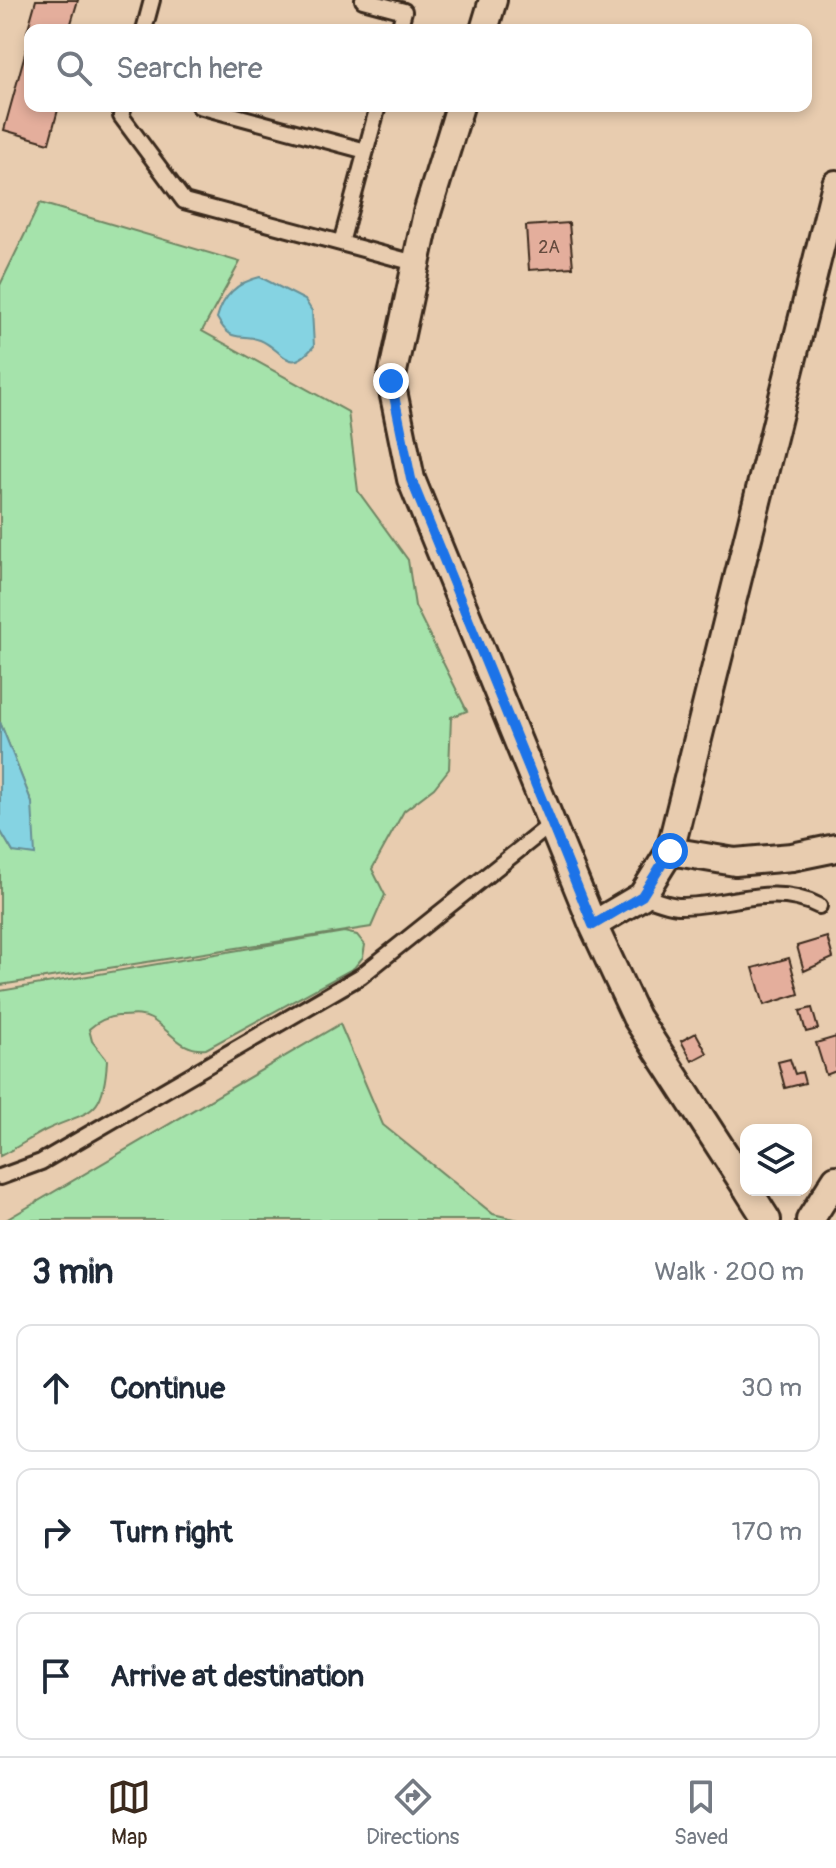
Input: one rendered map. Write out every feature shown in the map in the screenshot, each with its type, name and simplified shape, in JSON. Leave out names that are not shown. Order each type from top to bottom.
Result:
[{"type":"street","points":[[486,24],[493,0]]},
{"type":"street","points":[[458,112],[427,213],[391,381],[411,479],[550,825],[636,1017],[740,1178]]},
{"type":"street","points":[[593,925],[642,896],[670,851],[836,184]]},
{"type":"street","points":[[670,851],[735,862],[792,857],[836,848]]},
{"type":"street","points":[[810,1220],[836,1179]]},
{"type":"street","points":[[752,1196],[767,1220]]},
{"type":"lane","points":[[146,24],[152,0]]},
{"type":"lane","points":[[363,0],[404,11],[401,24]]},
{"type":"lane","points":[[122,112],[121,116],[184,201],[415,263]]},
{"type":"lane","points":[[221,112],[366,151]]},
{"type":"lane","points":[[341,243],[376,112]]},
{"type":"lane","points":[[0,1177],[41,1162],[361,976],[550,825]]},
{"type":"lane","points":[[642,896],[676,906],[798,895],[819,906]]},
{"type":"green space","points":[[40,203],[240,262],[202,331],[348,412],[358,491],[408,560],[415,606],[467,711],[451,717],[449,769],[434,788],[404,811],[372,869],[385,895],[371,927],[0,985],[0,830],[13,852],[32,803],[0,722],[0,285]]},
{"type":"green space","points":[[344,932],[357,935],[365,945],[363,957],[354,968],[206,1049],[183,1044],[143,1016],[106,1018],[96,1024],[89,1029],[92,1041],[107,1060],[102,1093],[97,1103],[82,1115],[44,1131],[0,1156],[0,991]]},
{"type":"green space","points":[[340,1024],[383,1125],[493,1214],[519,1220],[6,1220]]},
{"type":"water","points":[[260,277],[305,300],[312,311],[314,346],[298,360],[286,358],[260,340],[232,335],[217,318],[232,291]]},
{"type":"water","points":[[0,722],[32,803],[35,855],[13,852],[0,830]]},
{"type":"building","points":[[36,0],[78,0],[71,24],[29,24]]},
{"type":"building","points":[[24,57],[24,112],[57,112],[49,143],[4,130]]},
{"type":"building","points":[[569,223],[573,267],[529,270],[526,226]]},
{"type":"building","points":[[827,937],[833,958],[804,971],[797,946]]},
{"type":"building","points":[[789,958],[799,994],[764,1005],[753,968]]},
{"type":"building","points":[[812,1008],[818,1029],[806,1032],[800,1011]]},
{"type":"building","points":[[696,1033],[707,1053],[692,1061],[681,1041]]},
{"type":"building","points":[[836,1037],[836,1071],[826,1075],[816,1043]]},
{"type":"building","points":[[790,1059],[795,1074],[802,1072],[805,1083],[785,1088],[778,1062]]},
{"type":"route","points":[[391,381],[411,479],[593,925],[618,913],[642,896],[670,851]]}]
